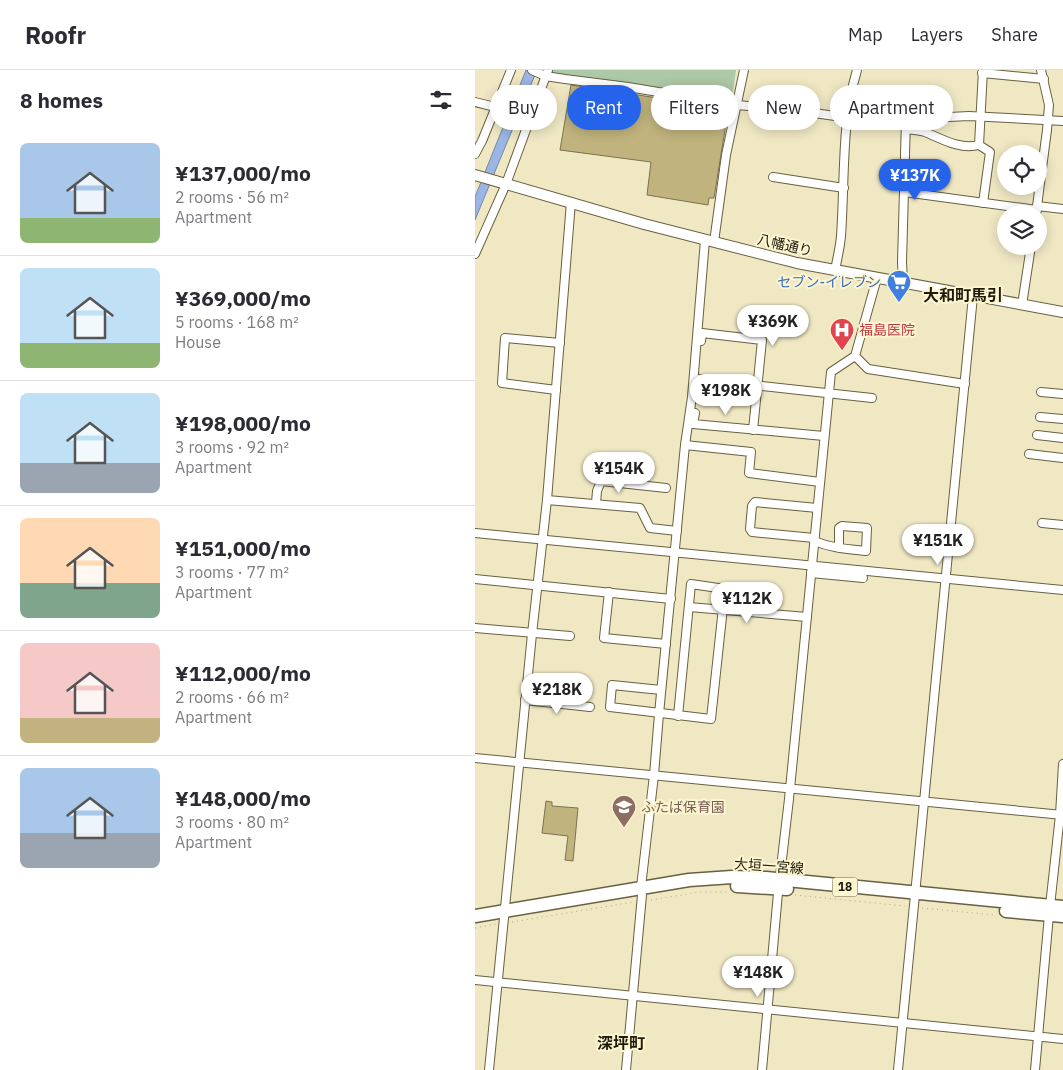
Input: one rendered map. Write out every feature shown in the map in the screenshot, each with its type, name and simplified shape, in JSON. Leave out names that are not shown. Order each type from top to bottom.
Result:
[{"type":"main road","name":"大垣一宮線","points":[[475,916],[504,914],[641,891],[779,884],[1049,910],[1063,907]]},
{"type":"main road","name":"大垣一宮線","points":[[1049,910],[1063,916]]},
{"type":"main road","name":"大垣一宮線","points":[[475,922],[504,914]]},
{"type":"street","points":[[505,85],[511,70]]},
{"type":"street","points":[[738,100],[744,70]]},
{"type":"street","points":[[853,85],[857,70]]},
{"type":"street","points":[[1038,205],[1049,105],[1041,70]]},
{"type":"street","points":[[534,71],[651,90]]},
{"type":"street","points":[[979,145],[983,72],[1044,79]]},
{"type":"street","points":[[475,254],[506,184],[546,73]]},
{"type":"street","points":[[475,102],[490,106]]},
{"type":"street","points":[[738,105],[830,115]]},
{"type":"street","points":[[953,117],[980,116],[1063,121]]},
{"type":"street","points":[[475,154],[490,120]]},
{"type":"street","points":[[625,1070],[685,445],[710,241],[732,130]]},
{"type":"street","points":[[835,271],[841,238],[847,130]]},
{"type":"street","points":[[903,283],[901,262],[906,130]]},
{"type":"street","points":[[912,130],[923,132],[953,144],[972,147],[979,145],[990,152],[983,203]]},
{"type":"street","name":"八幡通り","points":[[475,175],[710,241],[835,271],[1063,312]]},
{"type":"street","points":[[773,177],[844,188]]},
{"type":"street","points":[[903,192],[998,205]]},
{"type":"street","points":[[489,1070],[525,700],[547,500],[571,202]]},
{"type":"street","points":[[1047,209],[1063,208]]},
{"type":"street","points":[[1021,305],[1029,255]]},
{"type":"street","points":[[762,1070],[831,372],[855,356],[877,278]]},
{"type":"street","points":[[898,1070],[973,296]]},
{"type":"street","points":[[753,430],[763,340],[702,333],[693,424],[753,430],[824,436]]},
{"type":"street","points":[[556,390],[502,383],[505,338],[560,343]]},
{"type":"street","points":[[855,356],[868,368],[965,384]]},
{"type":"street","points":[[698,379],[872,398]]},
{"type":"street","points":[[1041,392],[1063,394]]},
{"type":"street","points":[[1040,417],[1063,419]]},
{"type":"street","points":[[1037,435],[1063,438]]},
{"type":"street","points":[[685,445],[751,452],[749,473],[820,482]]},
{"type":"street","points":[[1029,454],[1063,458]]},
{"type":"street","points":[[596,503],[597,491],[601,481],[666,488]]},
{"type":"street","points":[[547,500],[640,508],[650,528],[677,530]]},
{"type":"street","points":[[817,508],[755,502],[752,506],[750,529],[752,532],[814,539],[828,547],[866,551],[867,528],[842,526],[839,528],[839,548]]},
{"type":"street","points":[[1042,523],[1063,525]]},
{"type":"street","points":[[475,533],[811,569],[946,578],[1063,590]]},
{"type":"street","points":[[811,569],[863,578]]},
{"type":"street","points":[[475,579],[671,599]]},
{"type":"street","points":[[661,690],[612,685],[610,707],[659,714],[678,716],[711,719],[725,589],[691,584],[678,716]]},
{"type":"street","points":[[609,592],[604,638],[666,644]]},
{"type":"street","points":[[689,607],[807,617]]},
{"type":"street","points":[[475,628],[570,636]]},
{"type":"street","points":[[525,700],[590,707]]},
{"type":"street","points":[[475,758],[1061,815]]},
{"type":"street","points":[[1035,1070],[1049,910],[1061,815],[1063,764]]},
{"type":"street","points":[[475,980],[1063,1039]]},
{"type":"green space","points":[[551,70],[736,70],[734,85],[651,85],[651,87],[550,73]]},
{"type":"water","points":[[526,70],[537,70],[531,85],[520,85]]},
{"type":"water","points":[[502,130],[512,130],[475,220],[475,197]]},
{"type":"building","points":[[641,95],[651,97],[651,130],[725,130],[714,198],[709,198],[708,205],[647,195],[651,162],[560,150],[567,109],[567,130],[641,130]]},
{"type":"building","points":[[546,801],[552,802],[552,806],[578,808],[573,861],[565,860],[568,836],[542,833]]},
{"type":"place","name":"セブン-イレブン","points":[[899,303]]},
{"type":"place","name":"福島医院","points":[[842,351]]},
{"type":"place","name":"ふたば保育園","points":[[624,828]]},
{"type":"district","name":"大和町馬引","points":[[963,295]]},
{"type":"district","name":"深坪町","points":[[621,1043]]}]
